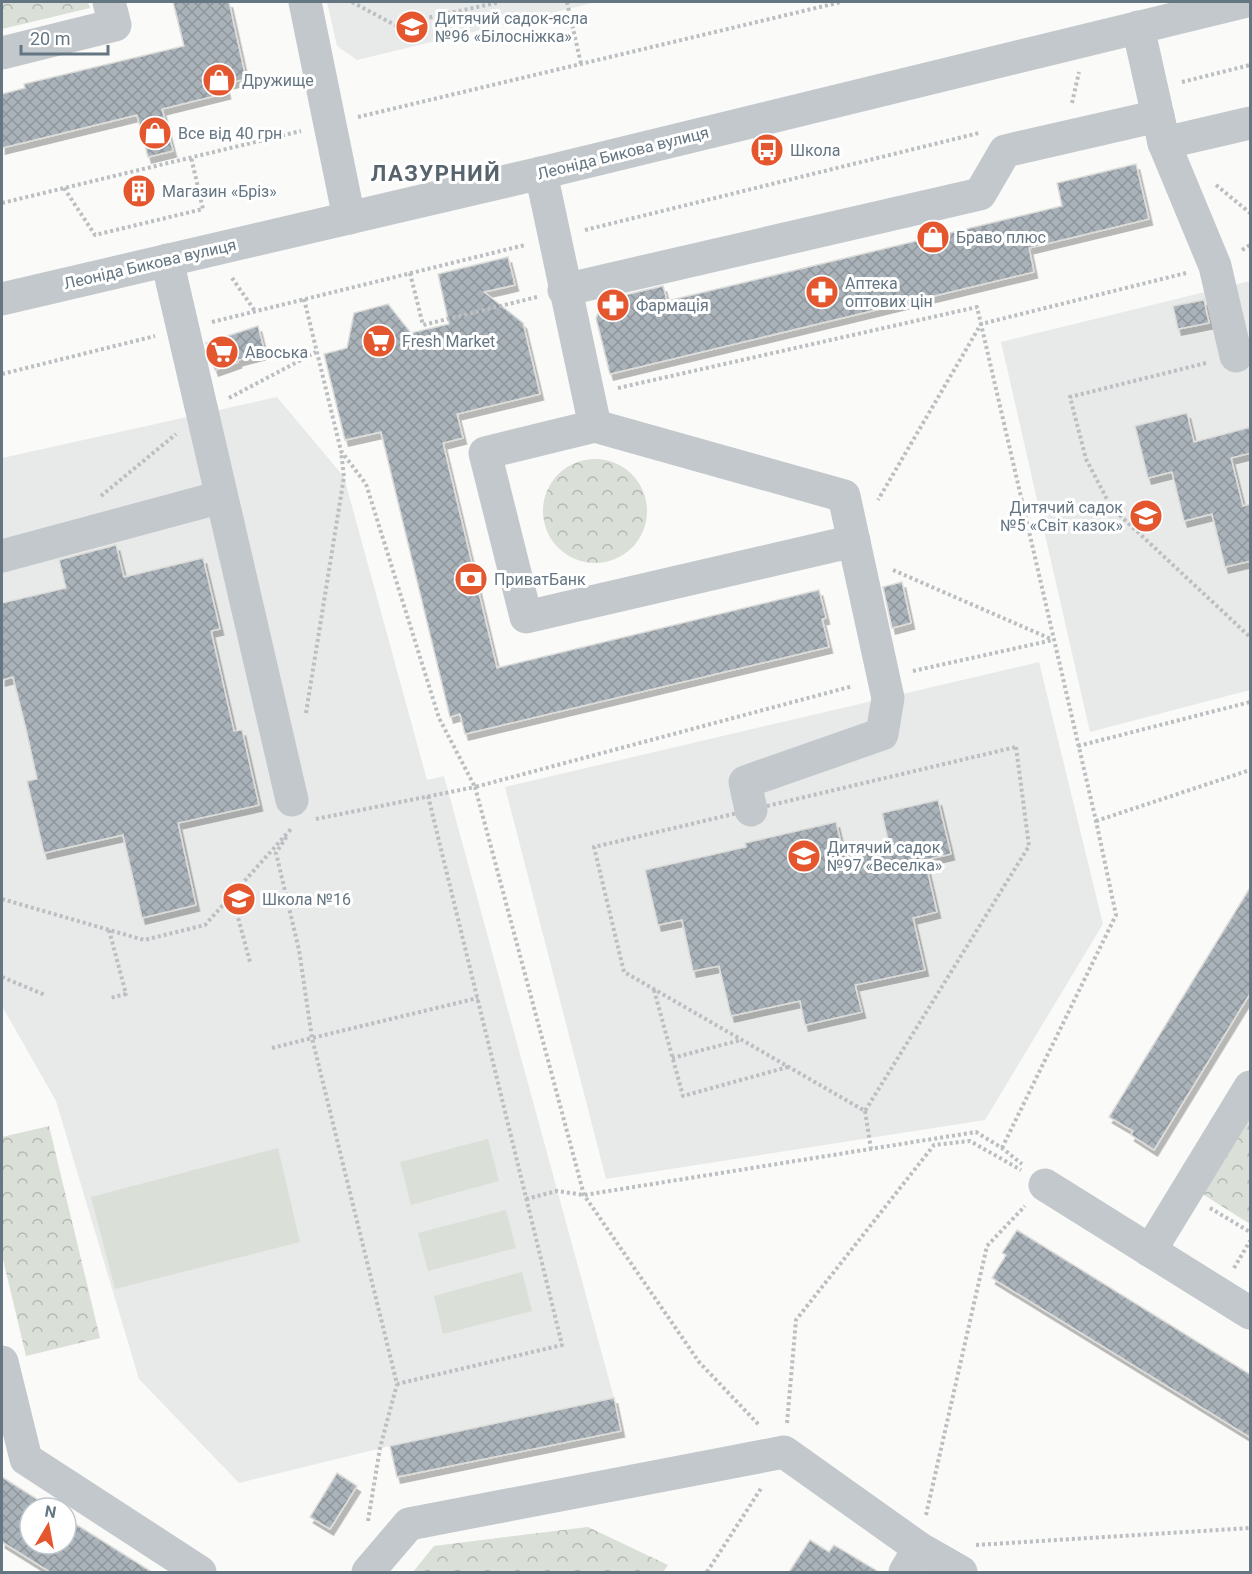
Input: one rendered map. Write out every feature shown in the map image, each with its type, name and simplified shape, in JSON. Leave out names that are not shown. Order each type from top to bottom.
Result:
[{"type":"street","points":[[2,53],[115,25],[109,2]]},
{"type":"street","points":[[305,2],[349,218]]},
{"type":"street","name":"Леоніда Бикова вулиця","points":[[2,299],[541,173],[1138,27],[1168,11],[1243,2]]},
{"type":"street","points":[[1138,27],[1158,116],[1215,266],[1236,356]]},
{"type":"street","points":[[564,290],[980,194],[1005,151],[1158,116],[1251,123]]},
{"type":"street","points":[[541,173],[591,410]]},
{"type":"street","points":[[167,260],[221,497],[300,810]]},
{"type":"street","points":[[751,810],[745,782],[882,734],[888,698],[844,496],[591,410],[485,453],[526,617],[855,547]]},
{"type":"street","points":[[2,556],[221,497]]},
{"type":"street","points":[[1150,1251],[1251,1087]]},
{"type":"street","points":[[1045,1185],[1251,1313]]},
{"type":"street","points":[[2,1362],[26,1459],[200,1572]]},
{"type":"street","points":[[368,1572],[409,1524],[784,1452],[912,1560],[964,1559]]},
{"type":"path","points":[[352,2],[395,26],[500,2]]},
{"type":"path","points":[[567,2],[581,64]]},
{"type":"path","points":[[2,203],[824,4],[842,2]]},
{"type":"path","points":[[1158,116],[1251,65]]},
{"type":"path","points":[[2,374],[988,130]]},
{"type":"path","points":[[63,188],[95,235],[203,209],[191,157]]},
{"type":"path","points":[[1053,640],[855,547],[981,324],[1215,266]]},
{"type":"path","points":[[410,273],[423,325],[564,290]]},
{"type":"path","points":[[591,410],[977,307],[1116,915],[1002,1148]]},
{"type":"path","points":[[94,501],[203,413],[316,352]]},
{"type":"path","points":[[1236,356],[1071,397],[1086,459],[1111,507],[1251,637]]},
{"type":"path","points":[[305,719],[344,477],[341,451]]},
{"type":"path","points":[[1078,746],[1251,702]]},
{"type":"path","points":[[865,1111],[624,972],[594,848],[1016,747],[1029,846],[865,1111],[871,1149]]},
{"type":"path","points":[[1096,821],[1251,770]]},
{"type":"path","points":[[300,810],[428,796],[475,787],[584,1196],[699,1362],[784,1452]]},
{"type":"path","points":[[397,1384],[562,1345],[428,796]]},
{"type":"path","points":[[2,899],[144,940],[205,926],[297,823],[276,853],[299,950],[312,1038],[397,1384],[380,1448],[367,1527]]},
{"type":"path","points":[[232,894],[250,962]]},
{"type":"path","points":[[109,930],[126,994],[110,998]]},
{"type":"path","points":[[2,977],[45,994]]},
{"type":"path","points":[[654,989],[682,1096],[788,1067]]},
{"type":"path","points":[[272,1048],[477,998]]},
{"type":"path","points":[[672,1058],[741,1040]]},
{"type":"path","points":[[526,1199],[557,1191],[584,1196],[976,1132],[1002,1148],[1045,1185]]},
{"type":"path","points":[[708,1572],[784,1452],[796,1320],[934,1145],[970,1141],[1045,1185]]},
{"type":"path","points":[[912,1560],[987,1246],[1045,1185]]},
{"type":"path","points":[[1185,1193],[1251,1232]]},
{"type":"path","points":[[964,1559],[1251,1528]]},
{"type":"shaded area","name":"Дитячий садок-ясла №96 «Білосніжка»","points":[[327,2],[597,2],[357,60],[337,46]]},
{"type":"shaded area","name":"Дитячий садок №5 «Світ казок»","points":[[1250,281],[1250,690],[1090,732],[1001,342]]},
{"type":"shaded area","name":"Школа №16","points":[[277,397],[344,477],[427,780],[444,776],[614,1398],[390,1446],[239,1483],[139,1379],[56,1101],[2,1006],[2,458]]},
{"type":"shaded area","name":"Дитячий садок №97 «Веселка»","points":[[1039,662],[1103,924],[985,1120],[606,1179],[505,787]]},
{"type":"green space","points":[[2,2],[88,2],[90,8],[2,29]]},
{"type":"green space","points":[[595,459],[615,463],[632,474],[643,491],[647,511],[643,531],[632,548],[615,559],[595,563],[575,559],[558,548],[547,531],[543,511],[547,491],[558,474],[575,463]]},
{"type":"green space","points":[[1250,1108],[1250,1224],[1193,1188]]},
{"type":"green space","points":[[49,1126],[100,1338],[26,1356],[2,1255],[2,1137]]},
{"type":"green space","points":[[488,1139],[499,1181],[411,1205],[400,1162]]},
{"type":"green space","points":[[278,1148],[300,1242],[115,1289],[91,1197]]},
{"type":"green space","points":[[506,1210],[516,1248],[428,1271],[418,1233]]},
{"type":"green space","points":[[522,1272],[532,1311],[443,1334],[434,1296]]},
{"type":"green space","points":[[588,1527],[668,1565],[663,1572],[413,1572],[434,1546]]},
{"type":"building","points":[[173,2],[229,2],[246,79],[225,84],[227,93],[162,109],[173,151],[148,157],[137,115],[2,148],[2,94],[25,88],[24,84],[184,46]]},
{"type":"building","points":[[1136,164],[1149,219],[1029,248],[1034,272],[610,374],[596,318],[604,300],[663,286],[667,301],[1062,206],[1057,183]]},
{"type":"building","points":[[508,257],[515,285],[484,292],[523,323],[540,394],[457,414],[463,438],[443,443],[497,668],[819,590],[826,618],[822,619],[829,647],[465,734],[460,714],[450,717],[381,432],[345,440],[324,354],[347,348],[354,313],[388,304],[411,333],[449,324],[438,274]]},
{"type":"building","points":[[1204,300],[1209,323],[1178,329],[1173,306]]},
{"type":"building","points":[[258,326],[265,353],[238,360],[238,362],[215,370],[206,343]]},
{"type":"building","points":[[1187,413],[1194,442],[1251,427],[1251,453],[1231,458],[1243,506],[1251,504],[1251,561],[1225,567],[1212,514],[1184,521],[1172,472],[1148,478],[1135,426]]},
{"type":"building","points":[[116,545],[124,577],[203,558],[220,629],[211,631],[234,731],[242,730],[259,805],[178,823],[196,905],[142,918],[123,835],[44,853],[27,781],[37,779],[26,729],[13,677],[2,680],[2,603],[66,588],[59,560]]},
{"type":"building","points":[[902,582],[911,623],[892,628],[883,587]]},
{"type":"building","points":[[938,800],[951,854],[925,860],[937,912],[913,918],[925,970],[855,985],[862,1012],[805,1025],[800,1001],[731,1016],[719,966],[693,971],[682,920],[658,925],[645,870],[746,847],[745,843],[836,822],[843,851],[888,840],[882,813]]},
{"type":"building","points":[[1251,886],[1251,992],[1154,1150],[1131,1135],[1133,1131],[1109,1117]]},
{"type":"building","points":[[1017,1230],[1251,1375],[1251,1438],[992,1278],[1006,1255],[1002,1253]]},
{"type":"building","points":[[614,1398],[621,1431],[397,1477],[390,1446]]},
{"type":"building","points":[[337,1473],[357,1486],[330,1529],[310,1517]]},
{"type":"building","points":[[2,1477],[32,1496],[18,1496],[18,1552],[2,1542]]},
{"type":"building","points":[[78,1526],[152,1572],[50,1572],[24,1556],[78,1556]]},
{"type":"building","points":[[810,1540],[829,1552],[834,1545],[879,1572],[789,1572]]},
{"type":"place","name":"Дитячий садок-ясла №96 «Білосніжка»","points":[[412,27]]},
{"type":"place","name":"Дружище","points":[[219,80]]},
{"type":"place","name":"Все від 40 грн","points":[[155,133]]},
{"type":"place","name":"Школа","points":[[767,150]]},
{"type":"place","name":"Магазин «Бріз»","points":[[139,191]]},
{"type":"place","name":"Браво плюс","points":[[933,237]]},
{"type":"place","name":"Аптека оптових цін","points":[[822,292]]},
{"type":"place","name":"Фармація","points":[[613,305]]},
{"type":"place","name":"Fresh Market","points":[[379,341]]},
{"type":"place","name":"Авоська","points":[[222,352]]},
{"type":"place","name":"Дитячий садок №5 «Світ казок»","points":[[1146,516]]},
{"type":"place","name":"ПриватБанк","points":[[471,579]]},
{"type":"place","name":"Дитячий садок №97 «Веселка»","points":[[804,856]]},
{"type":"place","name":"Школа №16","points":[[239,899]]},
{"type":"district","name":"ЛАЗУРНИЙ","points":[[436,173]]}]
